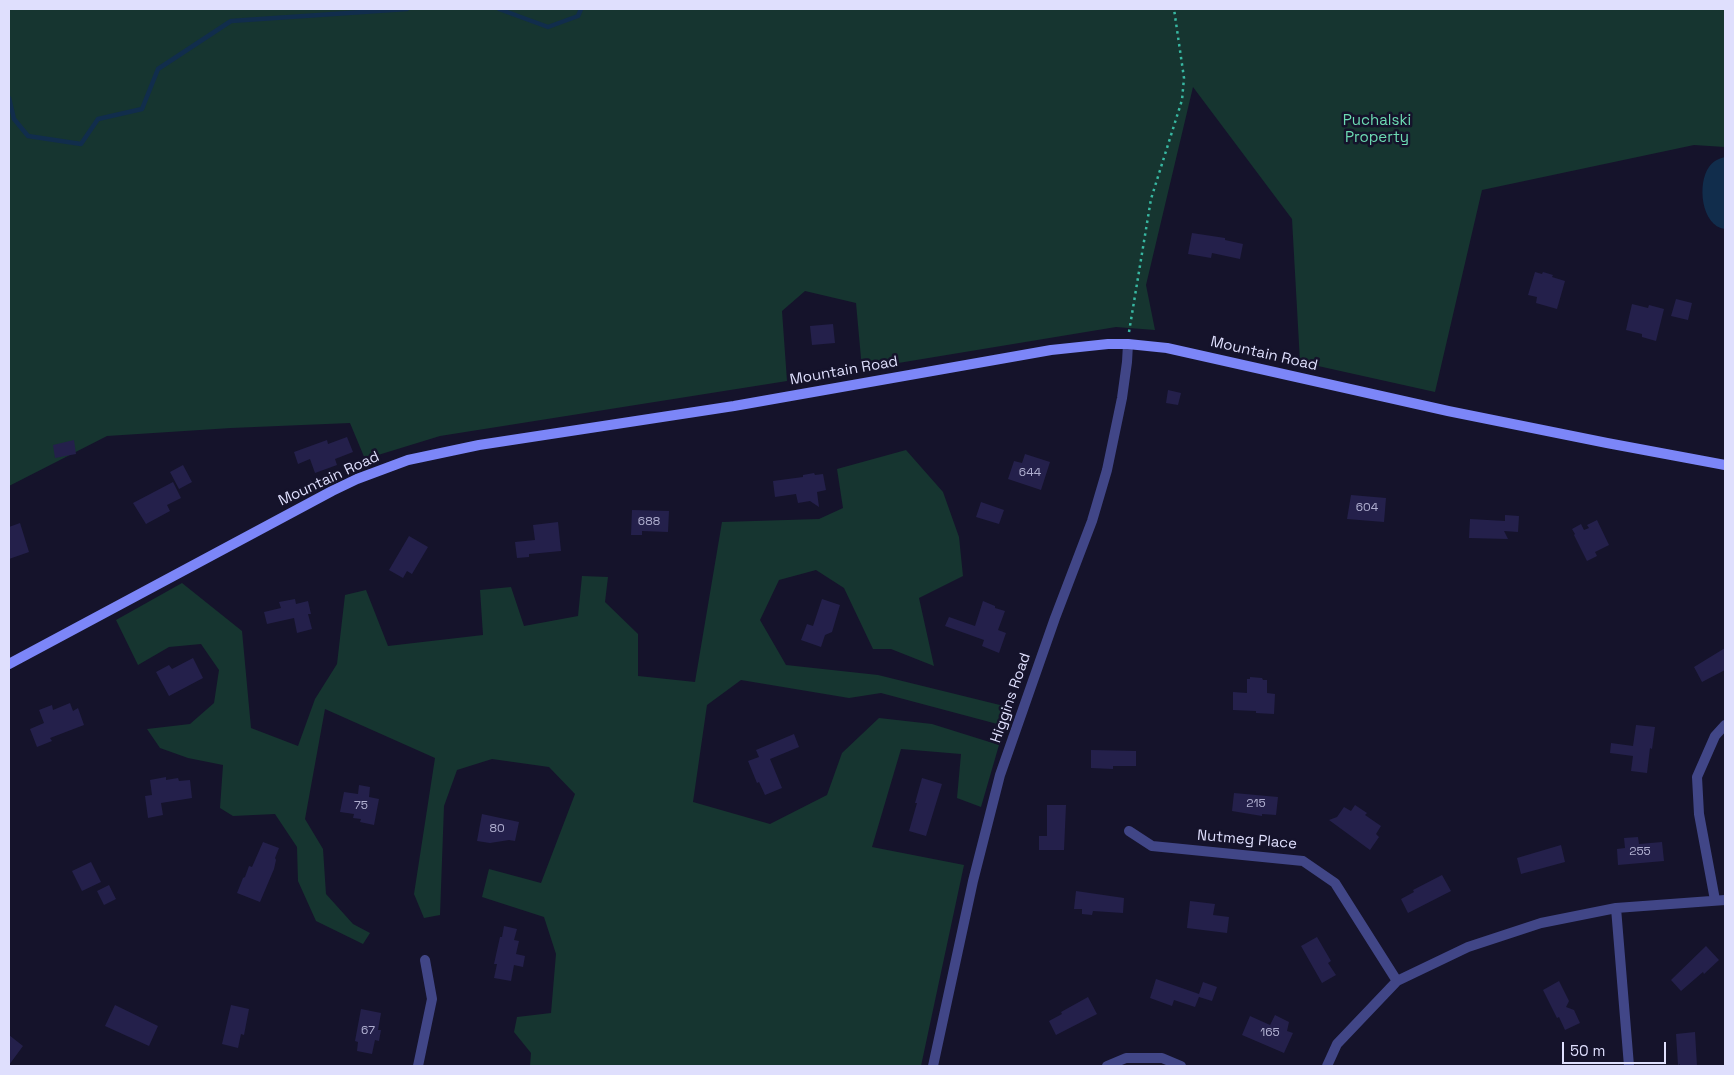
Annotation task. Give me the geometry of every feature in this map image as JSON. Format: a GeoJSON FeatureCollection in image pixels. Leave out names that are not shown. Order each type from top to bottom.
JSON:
{"type":"FeatureCollection","features":[{"type":"Feature","properties":{"kind":"main road","name":"Mountain Road"},"geometry":{"type":"LineString","coordinates":[[9,664],[332,491],[356,479],[408,460],[430,454],[488,444],[734,406],[1089,345],[1128,344],[1193,353],[1448,411],[1725,464]]}},
{"type":"Feature","properties":{"kind":"street","name":"Higgins Road"},"geometry":{"type":"LineString","coordinates":[[933,1066],[973,881],[1000,775],[1055,618],[1092,521],[1107,470],[1122,398],[1128,344]]}},
{"type":"Feature","properties":{"kind":"street"},"geometry":{"type":"LineString","coordinates":[[1327,1066],[1337,1044],[1397,981],[1468,947],[1541,923],[1616,908],[1720,900],[1699,814],[1697,777],[1715,736],[1725,725]]}},
{"type":"Feature","properties":{"kind":"street","name":"Nutmeg Place"},"geometry":{"type":"LineString","coordinates":[[1129,831],[1152,846],[1303,860],[1335,883],[1397,981]]}},
{"type":"Feature","properties":{"kind":"street"},"geometry":{"type":"LineString","coordinates":[[1616,908],[1629,1066]]}},
{"type":"Feature","properties":{"kind":"street"},"geometry":{"type":"LineString","coordinates":[[418,1066],[432,999],[426,960]]}},
{"type":"Feature","properties":{"kind":"street"},"geometry":{"type":"LineString","coordinates":[[1107,1066],[1126,1058],[1162,1058],[1181,1066]]}},
{"type":"Feature","properties":{"kind":"path"},"geometry":{"type":"LineString","coordinates":[[1128,344],[1152,199],[1182,100],[1184,78],[1174,9]]}},
{"type":"Feature","properties":{"kind":"green space","name":"Puchalski Property"},"geometry":{"type":"Polygon","coordinates":[[[9,9],[1725,9],[1725,147],[1694,145],[1482,190],[1435,392],[1300,362],[1292,219],[1193,87],[1146,285],[1155,330],[1116,327],[862,369],[856,303],[805,291],[782,311],[787,381],[440,436],[365,459],[350,423],[107,436],[9,486],[9,9]]]}},
{"type":"Feature","properties":{"kind":"green space"},"geometry":{"type":"Polygon","coordinates":[[[906,450],[943,492],[959,537],[963,576],[919,598],[934,666],[891,649],[873,649],[844,588],[816,570],[779,580],[760,620],[786,665],[878,675],[1008,707],[1001,725],[881,693],[849,698],[741,680],[707,705],[693,802],[770,824],[827,795],[842,753],[879,718],[932,724],[999,745],[981,807],[957,798],[961,754],[901,749],[872,847],[964,865],[921,1066],[530,1066],[531,1053],[514,1032],[517,1017],[551,1013],[556,954],[544,917],[482,897],[489,869],[541,883],[575,794],[549,767],[492,759],[457,770],[444,806],[440,915],[424,918],[414,894],[435,758],[325,709],[305,819],[323,849],[326,894],[353,924],[370,933],[363,944],[316,921],[298,881],[297,847],[275,814],[233,816],[220,808],[223,765],[188,758],[160,748],[147,729],[190,724],[214,703],[219,670],[201,644],[169,647],[138,665],[116,620],[182,583],[242,631],[251,728],[298,746],[315,699],[337,664],[345,595],[366,590],[388,646],[483,635],[480,590],[511,587],[524,626],[578,616],[582,576],[608,577],[605,602],[638,634],[638,676],[695,682],[722,522],[819,519],[843,508],[837,469],[906,450]]]}},
{"type":"Feature","properties":{"kind":"water"},"geometry":{"type":"Polygon","coordinates":[[[1725,157],[1725,229],[1717,226],[1711,220],[1706,212],[1702,193],[1705,174],[1709,167],[1716,160],[1725,157]]]}},
{"type":"Feature","properties":{"kind":"building"},"geometry":{"type":"Polygon","coordinates":[[[1192,233],[1225,238],[1225,240],[1243,244],[1240,259],[1212,253],[1211,258],[1188,254],[1192,233]]]}},
{"type":"Feature","properties":{"kind":"building"},"geometry":{"type":"Polygon","coordinates":[[[1535,272],[1553,275],[1552,277],[1565,281],[1557,309],[1536,303],[1537,297],[1528,295],[1535,272]]]}},
{"type":"Feature","properties":{"kind":"building"},"geometry":{"type":"Polygon","coordinates":[[[1676,299],[1692,303],[1688,320],[1671,316],[1676,299]]]}},
{"type":"Feature","properties":{"kind":"building"},"geometry":{"type":"Polygon","coordinates":[[[1632,304],[1648,308],[1649,305],[1664,309],[1656,341],[1642,337],[1642,334],[1626,330],[1632,304]]]}},
{"type":"Feature","properties":{"kind":"building"},"geometry":{"type":"Polygon","coordinates":[[[833,324],[835,343],[812,345],[810,326],[833,324]]]}},
{"type":"Feature","properties":{"kind":"building"},"geometry":{"type":"Polygon","coordinates":[[[1168,390],[1181,393],[1178,405],[1166,403],[1168,390]]]}},
{"type":"Feature","properties":{"kind":"building"},"geometry":{"type":"Polygon","coordinates":[[[347,437],[353,452],[335,459],[337,465],[315,473],[310,459],[298,464],[294,452],[327,440],[328,444],[347,437]]]}},
{"type":"Feature","properties":{"kind":"building"},"geometry":{"type":"Polygon","coordinates":[[[74,440],[76,454],[55,458],[53,445],[74,440]]]}},
{"type":"Feature","properties":{"kind":"building"},"geometry":{"type":"Polygon","coordinates":[[[1025,454],[1050,462],[1041,490],[1008,479],[1014,461],[1022,463],[1025,454]]]}},
{"type":"Feature","properties":{"kind":"building"},"geometry":{"type":"Polygon","coordinates":[[[183,465],[192,482],[179,489],[170,472],[183,465]]]}},
{"type":"Feature","properties":{"kind":"building"},"geometry":{"type":"Polygon","coordinates":[[[814,473],[815,475],[823,474],[826,490],[817,492],[819,507],[810,501],[798,503],[796,494],[775,497],[773,481],[803,477],[803,475],[814,473]]]}},
{"type":"Feature","properties":{"kind":"building"},"geometry":{"type":"Polygon","coordinates":[[[173,482],[181,498],[167,505],[170,511],[146,524],[133,503],[173,482]]]}},
{"type":"Feature","properties":{"kind":"building"},"geometry":{"type":"Polygon","coordinates":[[[1351,495],[1386,498],[1384,522],[1347,519],[1351,495]]]}},
{"type":"Feature","properties":{"kind":"building"},"geometry":{"type":"Polygon","coordinates":[[[981,502],[1004,510],[999,524],[976,517],[981,502]]]}},
{"type":"Feature","properties":{"kind":"building"},"geometry":{"type":"Polygon","coordinates":[[[632,510],[669,511],[668,532],[642,531],[642,535],[631,535],[632,510]]]}},
{"type":"Feature","properties":{"kind":"building"},"geometry":{"type":"Polygon","coordinates":[[[1505,515],[1519,516],[1518,532],[1504,531],[1508,539],[1469,538],[1470,519],[1505,521],[1505,515]]]}},
{"type":"Feature","properties":{"kind":"building"},"geometry":{"type":"Polygon","coordinates":[[[1597,520],[1609,545],[1595,552],[1597,556],[1587,561],[1572,529],[1581,524],[1584,530],[1589,528],[1587,525],[1597,520]]]}},
{"type":"Feature","properties":{"kind":"building"},"geometry":{"type":"Polygon","coordinates":[[[558,522],[561,551],[529,554],[529,557],[517,558],[515,542],[535,540],[533,525],[558,522]]]}},
{"type":"Feature","properties":{"kind":"building"},"geometry":{"type":"Polygon","coordinates":[[[20,523],[29,552],[9,559],[9,527],[20,523]]]}},
{"type":"Feature","properties":{"kind":"building"},"geometry":{"type":"Polygon","coordinates":[[[409,536],[428,547],[412,574],[407,571],[403,578],[389,570],[409,536]]]}},
{"type":"Feature","properties":{"kind":"building"},"geometry":{"type":"Polygon","coordinates":[[[295,599],[296,604],[308,601],[311,614],[308,614],[312,629],[297,633],[294,618],[267,624],[264,612],[281,608],[279,602],[295,599]]]}},
{"type":"Feature","properties":{"kind":"building"},"geometry":{"type":"Polygon","coordinates":[[[822,599],[840,605],[832,632],[825,635],[821,647],[801,640],[807,624],[813,626],[822,599]]]}},
{"type":"Feature","properties":{"kind":"building"},"geometry":{"type":"Polygon","coordinates":[[[983,601],[1005,611],[998,630],[1006,633],[999,653],[982,646],[984,640],[945,626],[949,617],[975,626],[983,601]]]}},
{"type":"Feature","properties":{"kind":"building"},"geometry":{"type":"Polygon","coordinates":[[[1725,648],[1725,670],[1702,682],[1694,667],[1725,648]]]}},
{"type":"Feature","properties":{"kind":"building"},"geometry":{"type":"Polygon","coordinates":[[[193,658],[203,678],[169,696],[156,672],[169,665],[172,669],[193,658]]]}},
{"type":"Feature","properties":{"kind":"building"},"geometry":{"type":"Polygon","coordinates":[[[1250,677],[1267,680],[1267,693],[1275,694],[1274,714],[1233,710],[1233,692],[1247,693],[1247,679],[1250,679],[1250,677]]]}},
{"type":"Feature","properties":{"kind":"building"},"geometry":{"type":"Polygon","coordinates":[[[70,703],[73,711],[78,708],[84,725],[50,738],[52,741],[37,747],[30,729],[44,723],[39,710],[52,705],[53,710],[70,703]]]}},
{"type":"Feature","properties":{"kind":"building"},"geometry":{"type":"Polygon","coordinates":[[[1636,725],[1655,727],[1647,773],[1631,771],[1633,756],[1610,753],[1611,743],[1633,746],[1636,725]]]}},
{"type":"Feature","properties":{"kind":"building"},"geometry":{"type":"Polygon","coordinates":[[[794,734],[799,747],[770,759],[782,788],[765,795],[759,782],[757,783],[748,761],[759,757],[756,750],[794,734]]]}},
{"type":"Feature","properties":{"kind":"building"},"geometry":{"type":"Polygon","coordinates":[[[1091,750],[1136,751],[1136,766],[1113,766],[1113,769],[1091,768],[1091,750]]]}},
{"type":"Feature","properties":{"kind":"building"},"geometry":{"type":"Polygon","coordinates":[[[166,777],[166,780],[178,778],[179,781],[190,780],[192,798],[161,803],[163,815],[148,818],[145,796],[152,795],[150,780],[166,777]]]}},
{"type":"Feature","properties":{"kind":"building"},"geometry":{"type":"Polygon","coordinates":[[[922,778],[942,784],[926,836],[909,831],[922,778]]]}},
{"type":"Feature","properties":{"kind":"building"},"geometry":{"type":"Polygon","coordinates":[[[359,785],[370,787],[369,797],[379,799],[374,825],[360,822],[361,819],[353,818],[354,814],[340,812],[344,792],[358,794],[359,785]]]}},
{"type":"Feature","properties":{"kind":"building"},"geometry":{"type":"Polygon","coordinates":[[[1234,793],[1278,797],[1276,815],[1262,814],[1262,816],[1232,811],[1234,793]]]}},
{"type":"Feature","properties":{"kind":"building"},"geometry":{"type":"Polygon","coordinates":[[[1047,805],[1066,805],[1064,850],[1039,850],[1039,836],[1047,836],[1047,805]]]}},
{"type":"Feature","properties":{"kind":"building"},"geometry":{"type":"Polygon","coordinates":[[[1355,805],[1381,826],[1376,834],[1379,837],[1370,850],[1329,820],[1337,817],[1344,807],[1351,811],[1355,805]]]}},
{"type":"Feature","properties":{"kind":"building"},"geometry":{"type":"Polygon","coordinates":[[[482,814],[519,822],[515,841],[490,843],[477,841],[482,814]]]}},
{"type":"Feature","properties":{"kind":"building"},"geometry":{"type":"Polygon","coordinates":[[[1638,837],[1639,844],[1662,842],[1664,861],[1618,865],[1617,849],[1625,848],[1624,838],[1638,837]]]}},
{"type":"Feature","properties":{"kind":"building"},"geometry":{"type":"Polygon","coordinates":[[[263,842],[279,848],[275,858],[274,869],[260,902],[237,893],[249,866],[252,867],[263,842]]]}},
{"type":"Feature","properties":{"kind":"building"},"geometry":{"type":"Polygon","coordinates":[[[1561,845],[1565,862],[1521,874],[1517,858],[1561,845]]]}},
{"type":"Feature","properties":{"kind":"building"},"geometry":{"type":"Polygon","coordinates":[[[91,862],[101,882],[82,891],[72,871],[91,862]]]}},
{"type":"Feature","properties":{"kind":"building"},"geometry":{"type":"Polygon","coordinates":[[[1442,875],[1451,891],[1408,913],[1401,899],[1414,892],[1413,890],[1442,875]]]}},
{"type":"Feature","properties":{"kind":"building"},"geometry":{"type":"Polygon","coordinates":[[[109,885],[116,899],[104,905],[97,891],[109,885]]]}},
{"type":"Feature","properties":{"kind":"building"},"geometry":{"type":"Polygon","coordinates":[[[1076,891],[1124,898],[1123,913],[1093,911],[1092,915],[1082,914],[1082,909],[1074,909],[1076,891]]]}},
{"type":"Feature","properties":{"kind":"building"},"geometry":{"type":"Polygon","coordinates":[[[1190,901],[1215,904],[1213,915],[1229,917],[1227,933],[1187,928],[1190,901]]]}},
{"type":"Feature","properties":{"kind":"building"},"geometry":{"type":"Polygon","coordinates":[[[504,926],[517,929],[514,940],[519,941],[516,954],[525,956],[523,967],[514,965],[511,981],[494,978],[497,964],[494,964],[504,926]]]}},
{"type":"Feature","properties":{"kind":"building"},"geometry":{"type":"Polygon","coordinates":[[[1317,937],[1331,961],[1328,963],[1336,975],[1322,983],[1301,946],[1317,937]]]}},
{"type":"Feature","properties":{"kind":"building"},"geometry":{"type":"Polygon","coordinates":[[[1706,946],[1719,960],[1681,991],[1671,980],[1706,946]]]}},
{"type":"Feature","properties":{"kind":"building"},"geometry":{"type":"Polygon","coordinates":[[[1156,979],[1199,994],[1203,982],[1217,987],[1212,1001],[1199,997],[1195,1007],[1174,1000],[1172,1006],[1150,998],[1156,979]]]}},
{"type":"Feature","properties":{"kind":"building"},"geometry":{"type":"Polygon","coordinates":[[[1559,981],[1569,1001],[1566,1007],[1574,1010],[1580,1023],[1565,1030],[1543,990],[1559,981]]]}},
{"type":"Feature","properties":{"kind":"building"},"geometry":{"type":"Polygon","coordinates":[[[1088,997],[1097,1014],[1056,1035],[1049,1021],[1088,997]]]}},
{"type":"Feature","properties":{"kind":"building"},"geometry":{"type":"Polygon","coordinates":[[[115,1005],[158,1026],[149,1046],[105,1026],[115,1005]]]}},
{"type":"Feature","properties":{"kind":"building"},"geometry":{"type":"Polygon","coordinates":[[[231,1005],[249,1009],[244,1035],[241,1034],[238,1048],[222,1044],[231,1005]]]}},
{"type":"Feature","properties":{"kind":"building"},"geometry":{"type":"Polygon","coordinates":[[[361,1009],[381,1013],[378,1030],[381,1030],[379,1041],[375,1040],[372,1054],[357,1051],[358,1042],[355,1041],[361,1009]]]}},
{"type":"Feature","properties":{"kind":"building"},"geometry":{"type":"Polygon","coordinates":[[[1275,1015],[1289,1022],[1287,1031],[1293,1033],[1284,1053],[1242,1035],[1250,1016],[1270,1025],[1275,1015]]]}},
{"type":"Feature","properties":{"kind":"building"},"geometry":{"type":"Polygon","coordinates":[[[1695,1032],[1697,1066],[1680,1066],[1680,1064],[1678,1065],[1676,1034],[1695,1032]]]}},
{"type":"Feature","properties":{"kind":"building"},"geometry":{"type":"Polygon","coordinates":[[[9,1035],[23,1046],[9,1065],[9,1035]]]}},
{"type":"Feature","properties":{"kind":"waterway"},"geometry":{"type":"LineString","coordinates":[[9,98],[14,119],[28,136],[81,144],[98,119],[142,109],[158,69],[231,21],[407,9]]}},
{"type":"Feature","properties":{"kind":"waterway"},"geometry":{"type":"LineString","coordinates":[[499,9],[548,27],[578,16],[581,9]]}}]}
